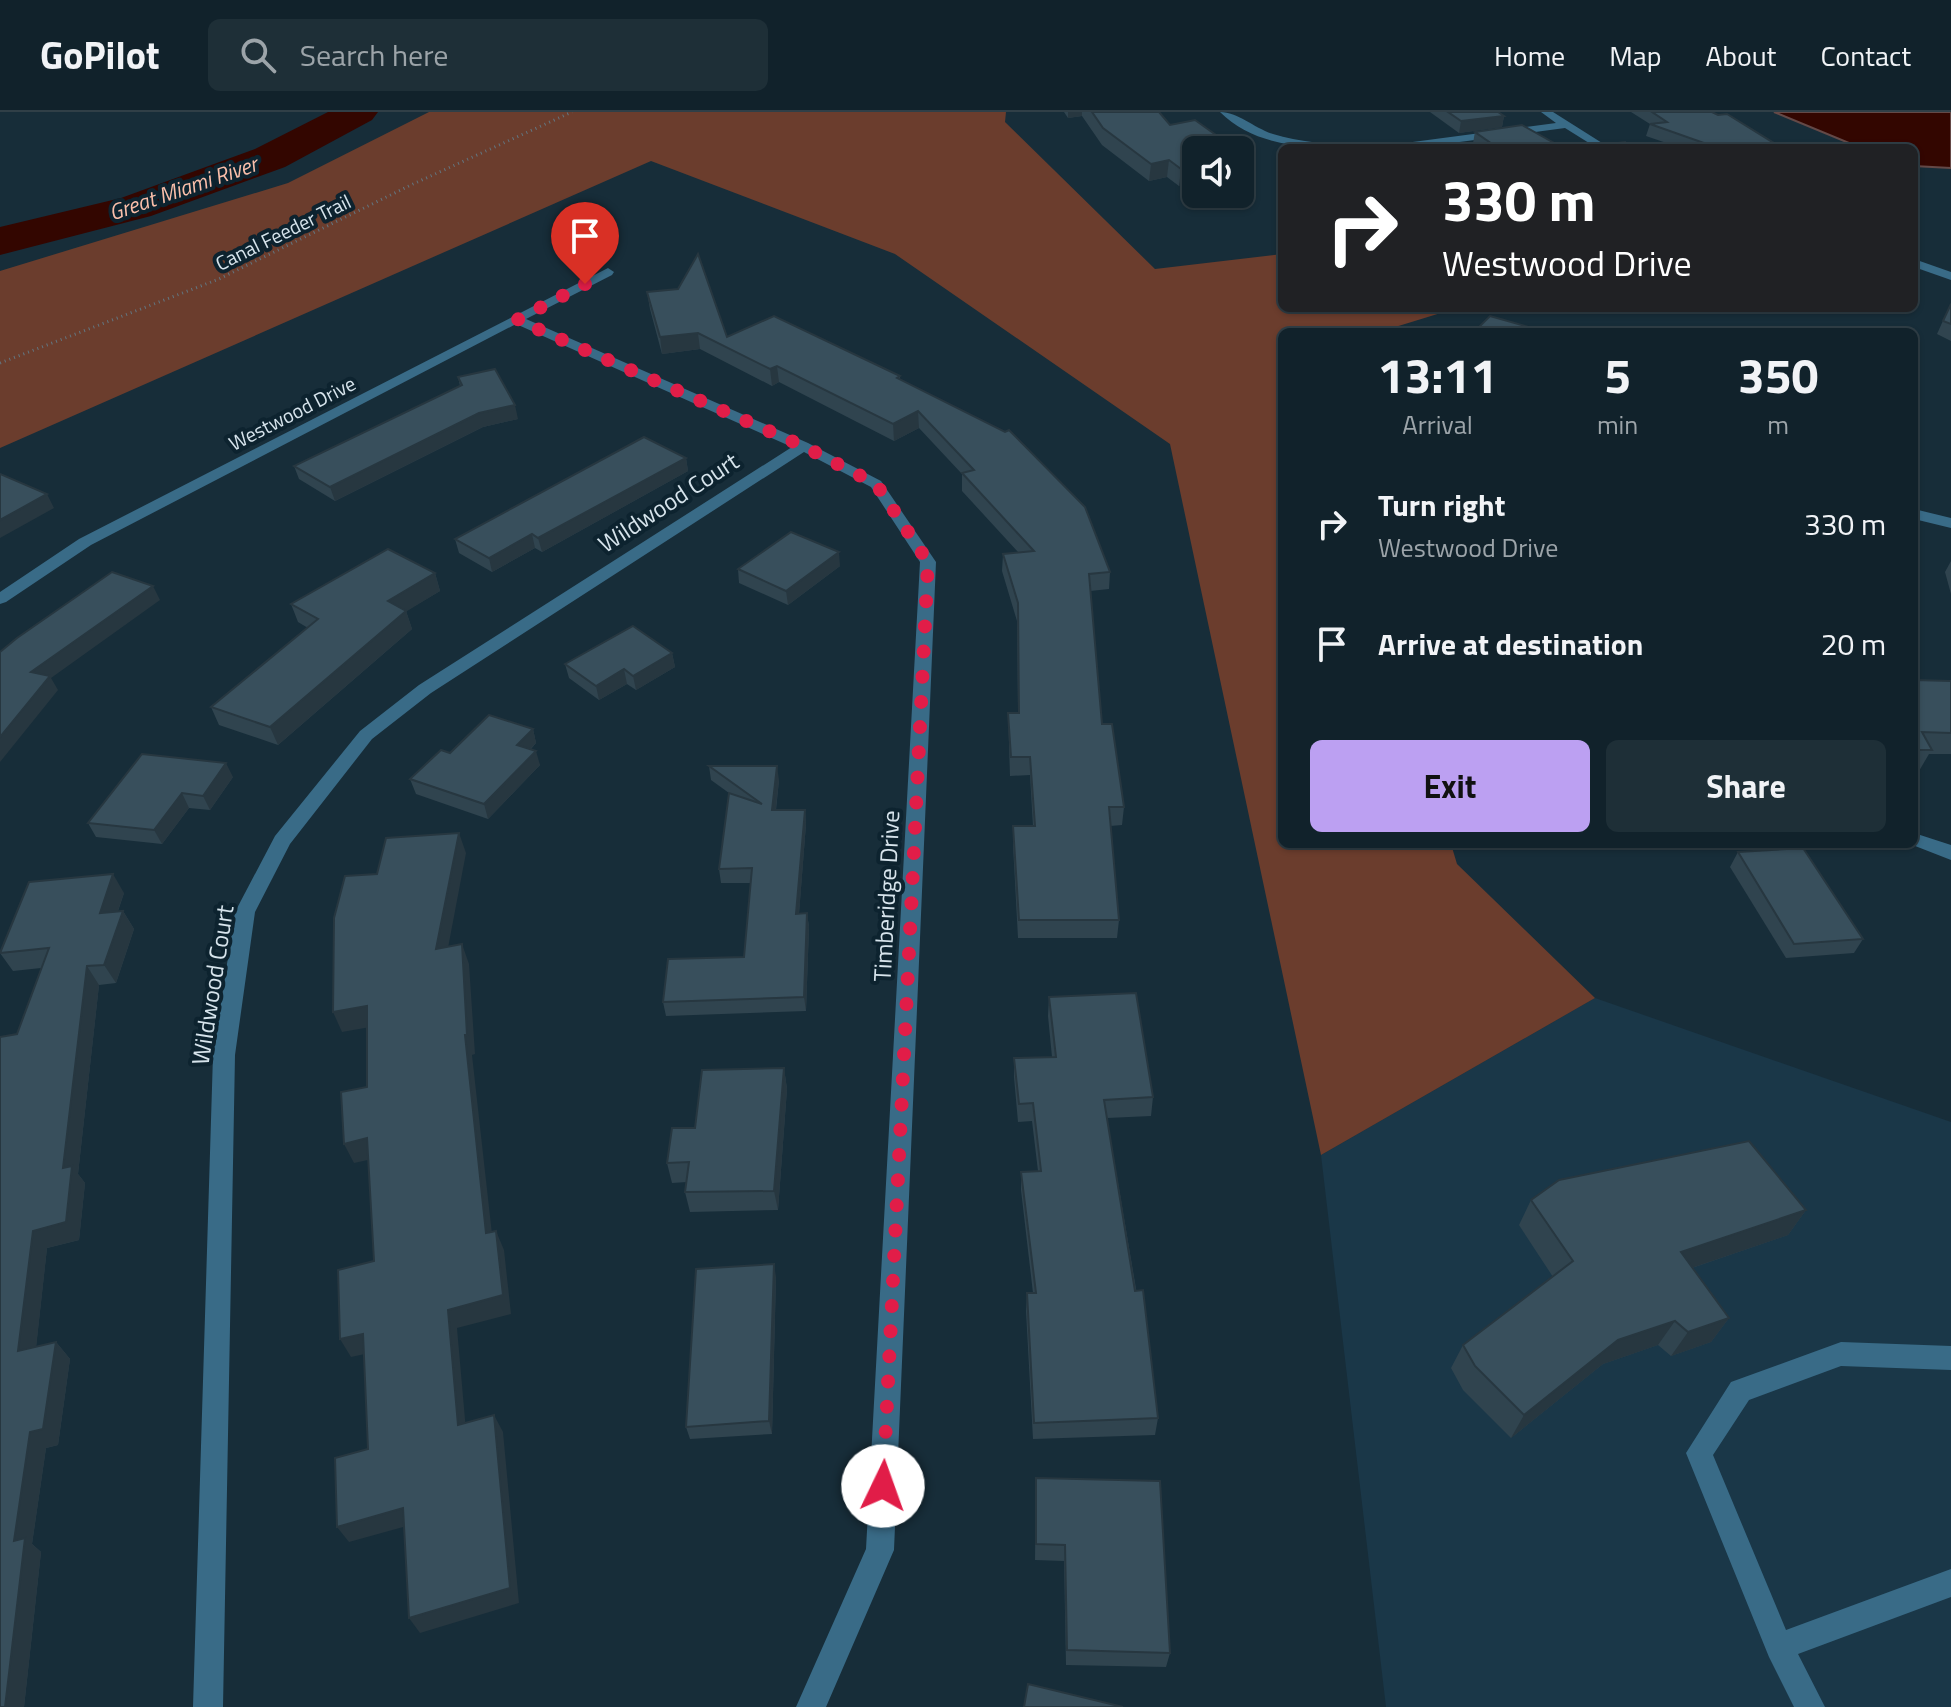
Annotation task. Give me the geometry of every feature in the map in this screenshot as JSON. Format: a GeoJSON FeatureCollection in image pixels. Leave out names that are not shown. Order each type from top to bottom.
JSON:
{"type":"FeatureCollection","features":[{"type":"Feature","properties":{"kind":"street"},"geometry":{"type":"LineString","coordinates":[[1225,112],[1234,120],[1263,133],[1309,144]]}},
{"type":"Feature","properties":{"kind":"street"},"geometry":{"type":"LineString","coordinates":[[1546,112],[1598,144]]}},
{"type":"Feature","properties":{"kind":"street"},"geometry":{"type":"LineString","coordinates":[[1420,144],[1564,125]]}},
{"type":"Feature","properties":{"kind":"street"},"geometry":{"type":"LineString","coordinates":[[1918,264],[1951,276]]}},
{"type":"Feature","properties":{"kind":"street","name":"Westwood Drive"},"geometry":{"type":"LineString","coordinates":[[0,599],[85,542],[608,272]]}},
{"type":"Feature","properties":{"kind":"street","name":"Timberidge Drive"},"geometry":{"type":"LineString","coordinates":[[517,320],[803,446],[876,484],[928,562],[880,1550],[811,1707]]}},
{"type":"Feature","properties":{"kind":"street","name":"Wildwood Court"},"geometry":{"type":"LineString","coordinates":[[208,1707],[224,1055],[245,912],[282,841],[366,735],[425,689],[803,446]]}},
{"type":"Feature","properties":{"kind":"street"},"geometry":{"type":"LineString","coordinates":[[1918,515],[1951,523]]}},
{"type":"Feature","properties":{"kind":"street"},"geometry":{"type":"LineString","coordinates":[[1918,840],[1951,853]]}},
{"type":"Feature","properties":{"kind":"street"},"geometry":{"type":"LineString","coordinates":[[1810,1707],[1779,1647],[1699,1453],[1740,1391],[1841,1354],[1951,1358]]}},
{"type":"Feature","properties":{"kind":"street"},"geometry":{"type":"LineString","coordinates":[[1779,1647],[1951,1583]]}},
{"type":"Feature","properties":{"kind":"path","name":"Canal Feeder Trail"},"geometry":{"type":"LineString","coordinates":[[0,363],[219,279],[413,184],[572,112]]}},
{"type":"Feature","properties":{"kind":"shaded area"},"geometry":{"type":"Polygon","coordinates":[[[429,112],[1006,112],[1005,122],[1155,269],[1278,254],[1278,312],[1444,312],[1392,328],[1278,328],[1278,848],[1452,848],[1457,864],[1595,998],[1321,1155],[1170,444],[895,254],[651,161],[0,448],[0,271],[288,183],[429,112]]]}},
{"type":"Feature","properties":{"kind":"shaded area"},"geometry":{"type":"Polygon","coordinates":[[[1774,112],[1951,112],[1951,168],[1918,166],[1918,144],[1851,144],[1774,112]]]}},
{"type":"Feature","properties":{"kind":"shaded area"},"geometry":{"type":"Polygon","coordinates":[[[1595,998],[1951,1122],[1951,1707],[1386,1707],[1321,1155],[1595,998]]]}},
{"type":"Feature","properties":{"kind":"building"},"geometry":{"type":"Polygon","coordinates":[[[1092,112],[1159,112],[1170,125],[1195,120],[1217,136],[1182,136],[1181,169],[1169,160],[1151,164],[1103,128],[1092,112]]]}},
{"type":"Feature","properties":{"kind":"building"},"geometry":{"type":"Polygon","coordinates":[[[1448,112],[1498,112],[1504,116],[1461,121],[1448,112]]]}},
{"type":"Feature","properties":{"kind":"building"},"geometry":{"type":"Polygon","coordinates":[[[1652,112],[1727,114],[1776,144],[1707,144],[1650,124],[1667,122],[1652,112]]]}},
{"type":"Feature","properties":{"kind":"building"},"geometry":{"type":"Polygon","coordinates":[[[1522,125],[1556,144],[1492,144],[1475,132],[1522,125]]]}},
{"type":"Feature","properties":{"kind":"building"},"geometry":{"type":"Polygon","coordinates":[[[698,254],[727,337],[774,316],[900,376],[897,378],[1005,432],[1009,430],[1085,507],[1110,572],[1089,574],[1102,724],[1112,724],[1124,807],[1109,807],[1119,920],[1019,920],[1013,826],[1035,826],[1030,757],[1011,757],[1008,713],[1019,713],[1018,603],[1003,554],[1034,551],[962,473],[974,470],[918,411],[893,424],[777,366],[770,369],[698,333],[660,337],[647,292],[678,289],[698,254]]]}},
{"type":"Feature","properties":{"kind":"building"},"geometry":{"type":"Polygon","coordinates":[[[1951,304],[1951,324],[1943,321],[1951,304]]]}},
{"type":"Feature","properties":{"kind":"building"},"geometry":{"type":"Polygon","coordinates":[[[1490,316],[1532,328],[1478,328],[1490,316]]]}},
{"type":"Feature","properties":{"kind":"building"},"geometry":{"type":"Polygon","coordinates":[[[495,369],[515,405],[479,413],[330,487],[294,466],[462,385],[458,377],[495,369]]]}},
{"type":"Feature","properties":{"kind":"building"},"geometry":{"type":"Polygon","coordinates":[[[644,437],[686,458],[538,538],[532,534],[489,558],[455,539],[644,437]]]}},
{"type":"Feature","properties":{"kind":"building"},"geometry":{"type":"Polygon","coordinates":[[[0,474],[47,494],[0,520],[0,474]]]}},
{"type":"Feature","properties":{"kind":"building"},"geometry":{"type":"Polygon","coordinates":[[[791,532],[839,552],[786,591],[738,569],[791,532]]]}},
{"type":"Feature","properties":{"kind":"building"},"geometry":{"type":"Polygon","coordinates":[[[388,549],[435,573],[388,601],[406,611],[270,727],[211,707],[318,619],[291,604],[388,549]]]}},
{"type":"Feature","properties":{"kind":"building"},"geometry":{"type":"Polygon","coordinates":[[[112,572],[153,586],[31,672],[50,676],[0,737],[0,652],[112,572]]]}},
{"type":"Feature","properties":{"kind":"building"},"geometry":{"type":"Polygon","coordinates":[[[633,626],[672,653],[633,676],[624,669],[596,686],[565,664],[633,626]]]}},
{"type":"Feature","properties":{"kind":"building"},"geometry":{"type":"Polygon","coordinates":[[[1918,680],[1951,681],[1951,733],[1922,732],[1932,750],[1918,750],[1918,680]]]}},
{"type":"Feature","properties":{"kind":"building"},"geometry":{"type":"Polygon","coordinates":[[[489,715],[533,729],[517,745],[536,751],[484,804],[410,779],[441,750],[450,753],[489,715]]]}},
{"type":"Feature","properties":{"kind":"building"},"geometry":{"type":"Polygon","coordinates":[[[142,754],[226,763],[203,796],[182,793],[154,830],[88,823],[142,754]]]}},
{"type":"Feature","properties":{"kind":"building"},"geometry":{"type":"Polygon","coordinates":[[[709,766],[777,766],[772,810],[805,810],[796,914],[807,913],[804,997],[663,1002],[668,959],[744,957],[752,868],[719,869],[729,793],[762,804],[709,766]]]}},
{"type":"Feature","properties":{"kind":"building"},"geometry":{"type":"Polygon","coordinates":[[[459,833],[436,949],[462,944],[465,1035],[486,1233],[496,1231],[503,1295],[448,1310],[458,1425],[494,1415],[510,1588],[409,1618],[403,1508],[337,1527],[335,1458],[368,1449],[363,1334],[340,1339],[338,1270],[374,1261],[367,1138],[344,1144],[341,1092],[367,1087],[367,1006],[333,1012],[334,918],[345,876],[377,874],[386,838],[459,833]]]}},
{"type":"Feature","properties":{"kind":"building"},"geometry":{"type":"Polygon","coordinates":[[[1803,848],[1863,939],[1794,944],[1738,852],[1803,848]]]}},
{"type":"Feature","properties":{"kind":"building"},"geometry":{"type":"Polygon","coordinates":[[[113,874],[100,913],[123,911],[104,965],[87,966],[63,1168],[72,1166],[66,1222],[33,1231],[18,1351],[56,1342],[43,1429],[30,1432],[14,1541],[25,1538],[5,1707],[0,1707],[0,1037],[17,1034],[49,948],[0,953],[29,882],[113,874]]]}},
{"type":"Feature","properties":{"kind":"building"},"geometry":{"type":"Polygon","coordinates":[[[1136,993],[1153,1097],[1104,1100],[1135,1291],[1143,1290],[1158,1418],[1034,1423],[1027,1293],[1036,1293],[1021,1172],[1041,1171],[1033,1103],[1019,1104],[1014,1058],[1056,1057],[1049,997],[1136,993]]]}},
{"type":"Feature","properties":{"kind":"building"},"geometry":{"type":"Polygon","coordinates":[[[784,1068],[774,1191],[685,1192],[689,1162],[667,1163],[672,1128],[695,1128],[702,1070],[784,1068]]]}},
{"type":"Feature","properties":{"kind":"building"},"geometry":{"type":"Polygon","coordinates":[[[1749,1141],[1806,1210],[1681,1252],[1729,1318],[1688,1332],[1675,1321],[1618,1340],[1524,1415],[1475,1366],[1463,1345],[1573,1261],[1531,1200],[1559,1180],[1749,1141]]]}},
{"type":"Feature","properties":{"kind":"building"},"geometry":{"type":"Polygon","coordinates":[[[774,1264],[769,1421],[686,1427],[696,1269],[774,1264]]]}},
{"type":"Feature","properties":{"kind":"building"},"geometry":{"type":"Polygon","coordinates":[[[1036,1478],[1160,1481],[1170,1653],[1067,1650],[1065,1545],[1036,1544],[1036,1478]]]}},
{"type":"Feature","properties":{"kind":"building"},"geometry":{"type":"Polygon","coordinates":[[[1028,1684],[1123,1707],[1024,1707],[1028,1684]]]}},
{"type":"Feature","properties":{"kind":"waterway","name":"Great Miami River"},"geometry":{"type":"LineString","coordinates":[[0,241],[136,207],[270,158],[358,112]]}},
{"type":"Feature","properties":{"kind":"route"},"geometry":{"type":"LineString","coordinates":[[585,284],[517,320],[803,446],[876,484],[928,562],[883,1486]]}}]}
